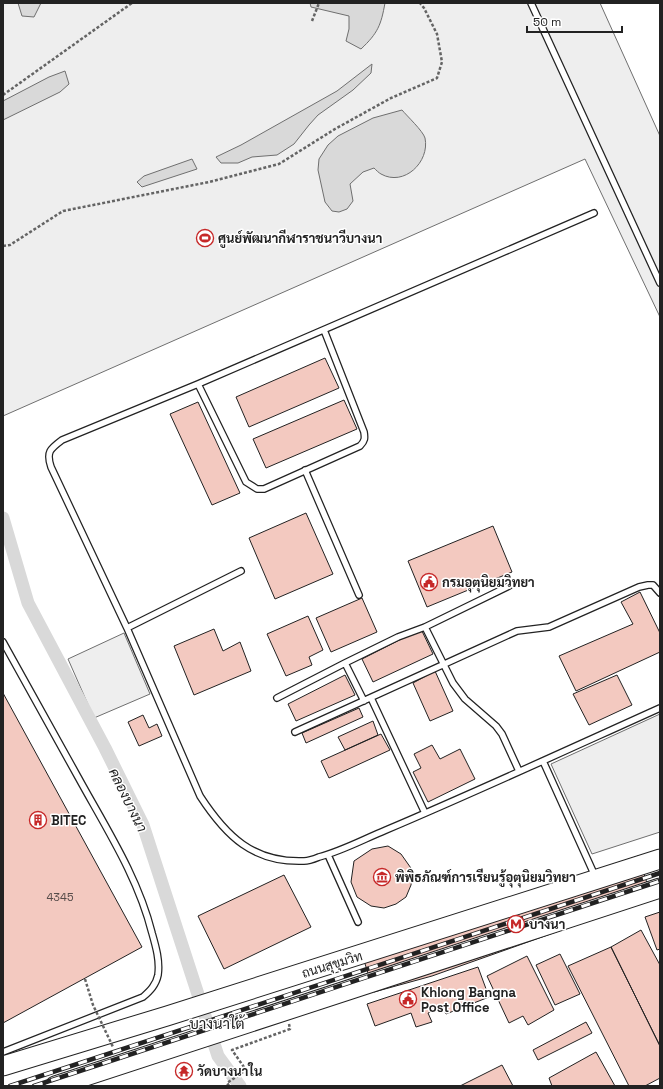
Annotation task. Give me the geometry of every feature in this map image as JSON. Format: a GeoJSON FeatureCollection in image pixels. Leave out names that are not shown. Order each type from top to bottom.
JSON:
{"type":"FeatureCollection","features":[{"type":"Feature","properties":{"kind":"highway","name":"ถนนสุขุมวิท"},"geometry":{"type":"LineString","coordinates":[[3,1066],[159,1019],[660,859]]}},
{"type":"Feature","properties":{"kind":"highway"},"geometry":{"type":"LineString","coordinates":[[55,1086],[660,888]]}},
{"type":"Feature","properties":{"kind":"lane"},"geometry":{"type":"LineString","coordinates":[[531,3],[660,283]]}},
{"type":"Feature","properties":{"kind":"lane"},"geometry":{"type":"LineString","coordinates":[[594,214],[198,384],[62,440],[50,451],[48,458],[50,467],[126,628],[200,796],[213,816],[225,830],[241,844],[256,852],[278,859],[305,861],[328,855],[660,708]]}},
{"type":"Feature","properties":{"kind":"lane"},"geometry":{"type":"LineString","coordinates":[[198,384],[246,482],[257,489],[264,489],[360,446],[364,442],[364,432],[324,330]]}},
{"type":"Feature","properties":{"kind":"lane"},"geometry":{"type":"LineString","coordinates":[[305,470],[358,595]]}},
{"type":"Feature","properties":{"kind":"lane"},"geometry":{"type":"LineString","coordinates":[[126,628],[240,571]]}},
{"type":"Feature","properties":{"kind":"lane"},"geometry":{"type":"LineString","coordinates":[[295,732],[517,631],[549,627],[639,587],[653,585],[660,593]]}},
{"type":"Feature","properties":{"kind":"lane"},"geometry":{"type":"LineString","coordinates":[[277,698],[398,637],[425,627],[509,586]]}},
{"type":"Feature","properties":{"kind":"lane"},"geometry":{"type":"LineString","coordinates":[[425,627],[453,683],[465,699],[496,726],[502,734],[519,771]]}},
{"type":"Feature","properties":{"kind":"lane"},"geometry":{"type":"LineString","coordinates":[[3,642],[131,873],[148,916],[157,951],[158,976],[155,985],[143,997],[3,1052]]}},
{"type":"Feature","properties":{"kind":"lane"},"geometry":{"type":"LineString","coordinates":[[345,663],[364,701]]}},
{"type":"Feature","properties":{"kind":"lane"},"geometry":{"type":"LineString","coordinates":[[371,698],[425,813]]}},
{"type":"Feature","properties":{"kind":"lane"},"geometry":{"type":"LineString","coordinates":[[543,761],[597,880]]}},
{"type":"Feature","properties":{"kind":"lane"},"geometry":{"type":"LineString","coordinates":[[328,855],[358,922]]}},
{"type":"Feature","properties":{"kind":"path"},"geometry":{"type":"LineString","coordinates":[[3,95],[132,3]]}},
{"type":"Feature","properties":{"kind":"path"},"geometry":{"type":"LineString","coordinates":[[312,21],[319,3]]}},
{"type":"Feature","properties":{"kind":"path"},"geometry":{"type":"LineString","coordinates":[[3,246],[10,245],[63,211],[209,182],[279,164],[335,129],[391,98],[437,78],[442,62],[437,34],[420,3]]}},
{"type":"Feature","properties":{"kind":"path"},"geometry":{"type":"LineString","coordinates":[[85,979],[93,1005],[113,1047]]}},
{"type":"Feature","properties":{"kind":"path"},"geometry":{"type":"LineString","coordinates":[[229,1086],[227,1083],[246,1070],[232,1050],[290,1029]]}},
{"type":"Feature","properties":{"kind":"shaded area","name":"ศูนย์พัฒนากีฬาราชนาวีบางนา"},"geometry":{"type":"Polygon","coordinates":[[[3,3],[600,3],[660,136],[660,317],[585,159],[3,416],[3,3]]]}},
{"type":"Feature","properties":{"kind":"shaded area"},"geometry":{"type":"Polygon","coordinates":[[[18,3],[41,3],[34,17],[22,16],[18,3]]]}},
{"type":"Feature","properties":{"kind":"shaded area"},"geometry":{"type":"Polygon","coordinates":[[[310,3],[385,3],[378,28],[361,49],[346,41],[349,29],[349,16],[311,7],[310,3]]]}},
{"type":"Feature","properties":{"kind":"shaded area"},"geometry":{"type":"Polygon","coordinates":[[[372,64],[371,73],[353,90],[318,115],[294,144],[277,155],[252,157],[238,163],[221,163],[216,157],[241,145],[337,91],[372,64]]]}},
{"type":"Feature","properties":{"kind":"shaded area"},"geometry":{"type":"Polygon","coordinates":[[[65,71],[69,84],[60,92],[3,120],[3,101],[49,77],[65,71]]]}},
{"type":"Feature","properties":{"kind":"shaded area"},"geometry":{"type":"Polygon","coordinates":[[[402,110],[425,138],[423,156],[419,163],[414,170],[406,175],[398,177],[390,177],[381,174],[374,168],[363,172],[350,184],[353,201],[347,209],[339,212],[332,211],[325,202],[318,170],[319,159],[328,145],[338,136],[373,118],[402,110]]]}},
{"type":"Feature","properties":{"kind":"shaded area"},"geometry":{"type":"Polygon","coordinates":[[[192,159],[197,169],[142,187],[137,182],[144,176],[192,159]]]}},
{"type":"Feature","properties":{"kind":"shaded area"},"geometry":{"type":"Polygon","coordinates":[[[124,633],[150,694],[94,718],[68,659],[124,633]]]}},
{"type":"Feature","properties":{"kind":"shaded area"},"geometry":{"type":"Polygon","coordinates":[[[660,714],[660,832],[592,854],[551,764],[660,714]]]}},
{"type":"Feature","properties":{"kind":"building"},"geometry":{"type":"Polygon","coordinates":[[[325,358],[339,388],[249,427],[236,397],[325,358]]]}},
{"type":"Feature","properties":{"kind":"building"},"geometry":{"type":"Polygon","coordinates":[[[344,400],[357,429],[266,468],[253,439],[344,400]]]}},
{"type":"Feature","properties":{"kind":"building"},"geometry":{"type":"Polygon","coordinates":[[[198,402],[240,493],[212,505],[170,414],[198,402]]]}},
{"type":"Feature","properties":{"kind":"building"},"geometry":{"type":"Polygon","coordinates":[[[306,513],[333,574],[275,599],[249,538],[306,513]]]}},
{"type":"Feature","properties":{"kind":"building"},"geometry":{"type":"Polygon","coordinates":[[[493,526],[512,572],[427,607],[408,561],[493,526]]]}},
{"type":"Feature","properties":{"kind":"building"},"geometry":{"type":"Polygon","coordinates":[[[640,592],[660,633],[660,652],[576,691],[559,656],[633,624],[621,602],[640,592]]]}},
{"type":"Feature","properties":{"kind":"building"},"geometry":{"type":"Polygon","coordinates":[[[362,598],[377,632],[331,652],[316,618],[362,598]]]}},
{"type":"Feature","properties":{"kind":"building"},"geometry":{"type":"Polygon","coordinates":[[[308,616],[323,650],[309,657],[312,665],[286,676],[267,634],[308,616]]]}},
{"type":"Feature","properties":{"kind":"building"},"geometry":{"type":"Polygon","coordinates":[[[214,629],[223,651],[240,642],[251,671],[194,695],[174,646],[214,629]]]}},
{"type":"Feature","properties":{"kind":"building"},"geometry":{"type":"Polygon","coordinates":[[[421,629],[433,654],[373,682],[362,659],[421,629]]]}},
{"type":"Feature","properties":{"kind":"building"},"geometry":{"type":"Polygon","coordinates":[[[435,671],[453,711],[430,721],[413,683],[435,671]]]}},
{"type":"Feature","properties":{"kind":"building"},"geometry":{"type":"Polygon","coordinates":[[[345,675],[355,695],[296,721],[288,704],[345,675]]]}},
{"type":"Feature","properties":{"kind":"building"},"geometry":{"type":"Polygon","coordinates":[[[617,675],[632,705],[589,725],[573,694],[617,675]]]}},
{"type":"Feature","properties":{"kind":"building","name":"BITEC"},"geometry":{"type":"Polygon","coordinates":[[[3,693],[142,947],[3,1023],[3,693]]]}},
{"type":"Feature","properties":{"kind":"building"},"geometry":{"type":"Polygon","coordinates":[[[359,708],[363,717],[306,743],[302,733],[359,708]]]}},
{"type":"Feature","properties":{"kind":"building"},"geometry":{"type":"Polygon","coordinates":[[[143,715],[149,728],[157,724],[162,736],[139,746],[128,722],[143,715]]]}},
{"type":"Feature","properties":{"kind":"building"},"geometry":{"type":"Polygon","coordinates":[[[373,721],[378,735],[345,750],[338,737],[373,721]]]}},
{"type":"Feature","properties":{"kind":"building"},"geometry":{"type":"Polygon","coordinates":[[[381,734],[390,750],[329,778],[321,761],[381,734]]]}},
{"type":"Feature","properties":{"kind":"building"},"geometry":{"type":"Polygon","coordinates":[[[432,745],[440,759],[460,749],[475,779],[428,802],[413,772],[421,768],[414,754],[432,745]]]}},
{"type":"Feature","properties":{"kind":"building","name":"พิพิธภัณฑ์การเรียนรู้อุตุนิยมวิทยา"},"geometry":{"type":"Polygon","coordinates":[[[388,846],[401,854],[413,871],[411,885],[406,897],[396,904],[384,908],[371,906],[357,897],[351,882],[354,861],[372,849],[388,846]]]}},
{"type":"Feature","properties":{"kind":"building"},"geometry":{"type":"Polygon","coordinates":[[[638,856],[652,898],[432,976],[374,992],[360,948],[638,856]]]}},
{"type":"Feature","properties":{"kind":"building"},"geometry":{"type":"Polygon","coordinates":[[[284,875],[311,927],[224,969],[198,916],[284,875]]]}},
{"type":"Feature","properties":{"kind":"building"},"geometry":{"type":"Polygon","coordinates":[[[660,912],[660,949],[657,950],[645,917],[660,912]]]}},
{"type":"Feature","properties":{"kind":"building"},"geometry":{"type":"Polygon","coordinates":[[[641,930],[660,965],[660,1046],[611,947],[641,930]]]}},
{"type":"Feature","properties":{"kind":"building"},"geometry":{"type":"Polygon","coordinates":[[[611,947],[660,1046],[660,1078],[645,1086],[629,1086],[568,966],[611,947]]]}},
{"type":"Feature","properties":{"kind":"building"},"geometry":{"type":"Polygon","coordinates":[[[560,954],[580,994],[555,1005],[536,965],[560,954]]]}},
{"type":"Feature","properties":{"kind":"building"},"geometry":{"type":"Polygon","coordinates":[[[527,956],[554,1010],[528,1025],[523,1016],[509,1023],[487,976],[527,956]]]}},
{"type":"Feature","properties":{"kind":"building"},"geometry":{"type":"Polygon","coordinates":[[[478,967],[489,997],[446,1014],[443,1008],[428,1013],[432,1022],[416,1027],[411,1013],[375,1026],[367,1004],[478,967]]]}},
{"type":"Feature","properties":{"kind":"building"},"geometry":{"type":"Polygon","coordinates":[[[586,1022],[592,1033],[538,1060],[533,1050],[586,1022]]]}},
{"type":"Feature","properties":{"kind":"building"},"geometry":{"type":"Polygon","coordinates":[[[596,1052],[615,1086],[552,1086],[549,1078],[596,1052]]]}},
{"type":"Feature","properties":{"kind":"building"},"geometry":{"type":"Polygon","coordinates":[[[502,1065],[513,1086],[460,1086],[502,1065]]]}},
{"type":"Feature","properties":{"kind":"waterway","name":"คลองบางนา"},"geometry":{"type":"LineString","coordinates":[[3,518],[28,603],[105,748],[143,825],[218,1056],[240,1086]]}},
{"type":"Feature","properties":{"kind":"railway"},"geometry":{"type":"LineString","coordinates":[[10,1086],[660,873]]}},
{"type":"Feature","properties":{"kind":"railway"},"geometry":{"type":"LineString","coordinates":[[34,1086],[660,881]]}},
{"type":"Feature","properties":{"kind":"place","name":"ศูนย์พัฒนากีฬาราชนาวีบางนา"},"geometry":{"type":"Point","coordinates":[205,238]}},
{"type":"Feature","properties":{"kind":"place","name":"กรมอุตุนิยมวิทยา"},"geometry":{"type":"Point","coordinates":[429,582]}},
{"type":"Feature","properties":{"kind":"place","name":"BITEC"},"geometry":{"type":"Point","coordinates":[38,820]}},
{"type":"Feature","properties":{"kind":"place","name":"พิพิธภัณฑ์การเรียนรู้อุตุนิยมวิทยา"},"geometry":{"type":"Point","coordinates":[382,877]}},
{"type":"Feature","properties":{"kind":"place","name":"บางนา"},"geometry":{"type":"Point","coordinates":[516,924]}},
{"type":"Feature","properties":{"kind":"place","name":"Khlong Bangna Post Office"},"geometry":{"type":"Point","coordinates":[408,999]}},
{"type":"Feature","properties":{"kind":"place","name":"วัดบางนาใน"},"geometry":{"type":"Point","coordinates":[184,1071]}},
{"type":"Feature","properties":{"kind":"district","name":"บางนาใต้"},"geometry":{"type":"Point","coordinates":[217,1024]}}]}
